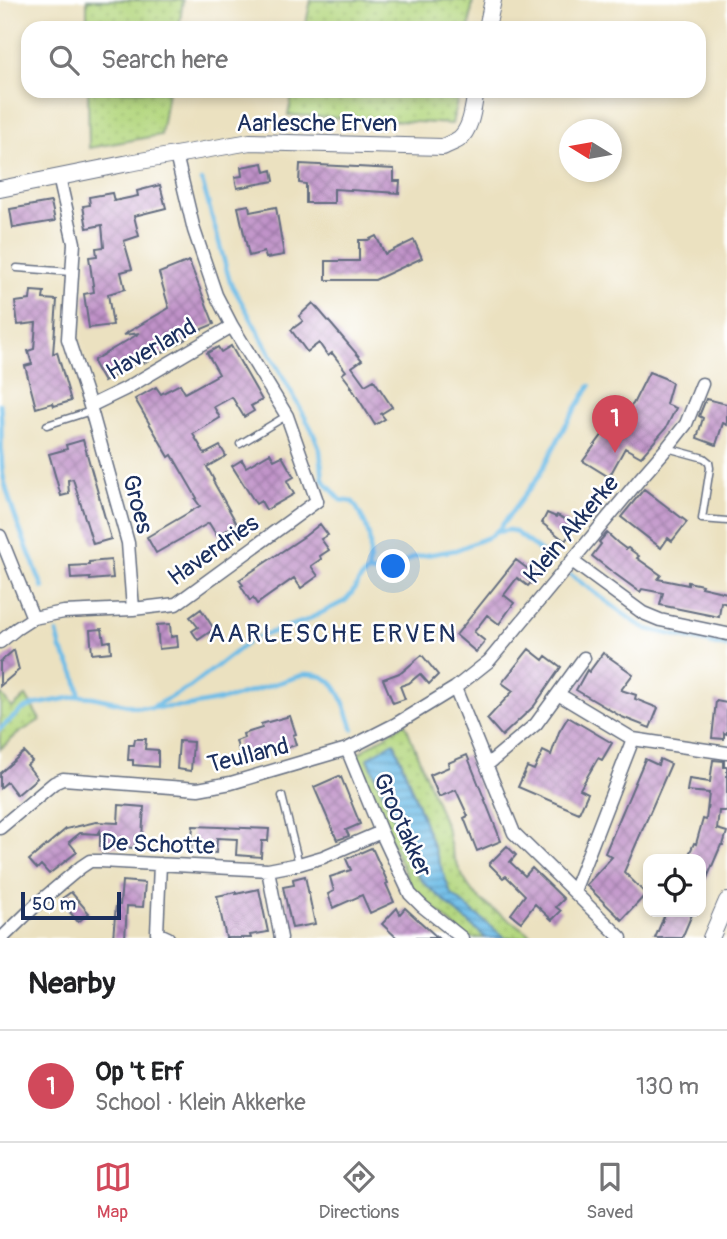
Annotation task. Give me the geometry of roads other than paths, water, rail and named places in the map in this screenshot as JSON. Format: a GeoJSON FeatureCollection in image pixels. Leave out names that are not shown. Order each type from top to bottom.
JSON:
{"type":"FeatureCollection","features":[{"type":"Feature","properties":{"kind":"street"},"geometry":{"type":"LineString","coordinates":[[488,21],[493,0]]}},
{"type":"Feature","properties":{"kind":"street","name":"Aarlesche Erven"},"geometry":{"type":"LineString","coordinates":[[0,189],[250,142],[443,147],[458,139],[466,130],[475,98]]}},
{"type":"Feature","properties":{"kind":"street","name":"Haverdries"},"geometry":{"type":"LineString","coordinates":[[33,618],[64,612],[176,604],[317,501],[287,416],[216,295],[194,230],[176,155]]}},
{"type":"Feature","properties":{"kind":"street","name":"Groes"},"geometry":{"type":"LineString","coordinates":[[59,177],[74,243],[68,339],[91,409],[128,542],[133,608]]}},
{"type":"Feature","properties":{"kind":"street","name":"Haverland"},"geometry":{"type":"LineString","coordinates":[[91,409],[232,326]]}},
{"type":"Feature","properties":{"kind":"street","name":"Klein Akkerke"},"geometry":{"type":"LineString","coordinates":[[347,749],[396,724],[456,688],[489,662],[667,449],[686,424],[702,384]]}},
{"type":"Feature","properties":{"kind":"street"},"geometry":{"type":"LineString","coordinates":[[0,536],[33,618],[0,642]]}},
{"type":"Feature","properties":{"kind":"street"},"geometry":{"type":"LineString","coordinates":[[572,561],[643,613],[660,620],[727,634]]}},
{"type":"Feature","properties":{"kind":"street"},"geometry":{"type":"LineString","coordinates":[[487,765],[536,724],[584,657]]}},
{"type":"Feature","properties":{"kind":"street"},"geometry":{"type":"LineString","coordinates":[[456,688],[514,833],[621,938]]}},
{"type":"Feature","properties":{"kind":"street"},"geometry":{"type":"LineString","coordinates":[[558,694],[633,740],[727,753]]}},
{"type":"Feature","properties":{"kind":"street"},"geometry":{"type":"LineString","coordinates":[[574,891],[633,740]]}},
{"type":"Feature","properties":{"kind":"street","name":"Teulland"},"geometry":{"type":"LineString","coordinates":[[0,828],[54,783],[63,779],[198,789],[231,783],[347,749]]}},
{"type":"Feature","properties":{"kind":"street","name":"Grootakker"},"geometry":{"type":"LineString","coordinates":[[347,749],[410,894],[462,938]]}},
{"type":"Feature","properties":{"kind":"street","name":"De Schotte"},"geometry":{"type":"LineString","coordinates":[[2,938],[38,903],[90,861],[268,870],[323,857],[381,832]]}},
{"type":"Feature","properties":{"kind":"street"},"geometry":{"type":"LineString","coordinates":[[160,864],[157,933],[168,938]]}},
{"type":"Feature","properties":{"kind":"street"},"geometry":{"type":"LineString","coordinates":[[268,870],[281,938]]}},
{"type":"Feature","properties":{"kind":"street"},"geometry":{"type":"LineString","coordinates":[[711,938],[727,901]]}},
{"type":"Feature","properties":{"kind":"lane"},"geometry":{"type":"LineString","coordinates":[[17,268],[72,272]]}},
{"type":"Feature","properties":{"kind":"lane"},"geometry":{"type":"LineString","coordinates":[[47,425],[91,409]]}},
{"type":"Feature","properties":{"kind":"lane"},"geometry":{"type":"LineString","coordinates":[[240,444],[287,416]]}},
{"type":"Feature","properties":{"kind":"lane"},"geometry":{"type":"LineString","coordinates":[[667,449],[704,458],[709,462],[702,519],[727,521]]}},
{"type":"Feature","properties":{"kind":"lane"},"geometry":{"type":"LineString","coordinates":[[282,796],[299,864]]}},
{"type":"Feature","properties":{"kind":"water"},"geometry":{"type":"Polygon","coordinates":[[[394,742],[451,894],[505,938],[486,938],[419,876],[368,758],[394,742]]]}},
{"type":"Feature","properties":{"kind":"waterway"},"geometry":{"type":"LineString","coordinates":[[202,181],[230,282],[312,430],[320,450],[323,480],[341,500],[353,502],[363,520],[370,543],[368,572]]}},
{"type":"Feature","properties":{"kind":"waterway"},"geometry":{"type":"LineString","coordinates":[[258,637],[305,621],[345,601],[368,572],[384,573],[414,557],[456,550],[491,536],[539,476],[590,386]]}},
{"type":"Feature","properties":{"kind":"waterway"},"geometry":{"type":"LineString","coordinates":[[0,404],[6,489],[43,588]]}},
{"type":"Feature","properties":{"kind":"waterway"},"geometry":{"type":"LineString","coordinates":[[497,532],[514,531],[552,560]]}},
{"type":"Feature","properties":{"kind":"waterway"},"geometry":{"type":"LineString","coordinates":[[571,575],[647,629],[727,647]]}},
{"type":"Feature","properties":{"kind":"waterway"},"geometry":{"type":"LineString","coordinates":[[57,633],[61,649],[75,674],[80,696]]}},
{"type":"Feature","properties":{"kind":"waterway"},"geometry":{"type":"LineString","coordinates":[[152,707],[190,687],[247,643]]}},
{"type":"Feature","properties":{"kind":"waterway"},"geometry":{"type":"LineString","coordinates":[[0,729],[22,710],[33,705],[80,696],[137,707],[190,706],[231,698],[306,674],[317,675],[333,684],[343,700],[353,729]]}},
{"type":"Feature","properties":{"kind":"place","name":"Op 't Erf"},"geometry":{"type":"Point","coordinates":[615,453]}},
{"type":"Feature","properties":{"kind":"district","name":"AARLESCHE ERVEN"},"geometry":{"type":"Point","coordinates":[333,633]}}]}
